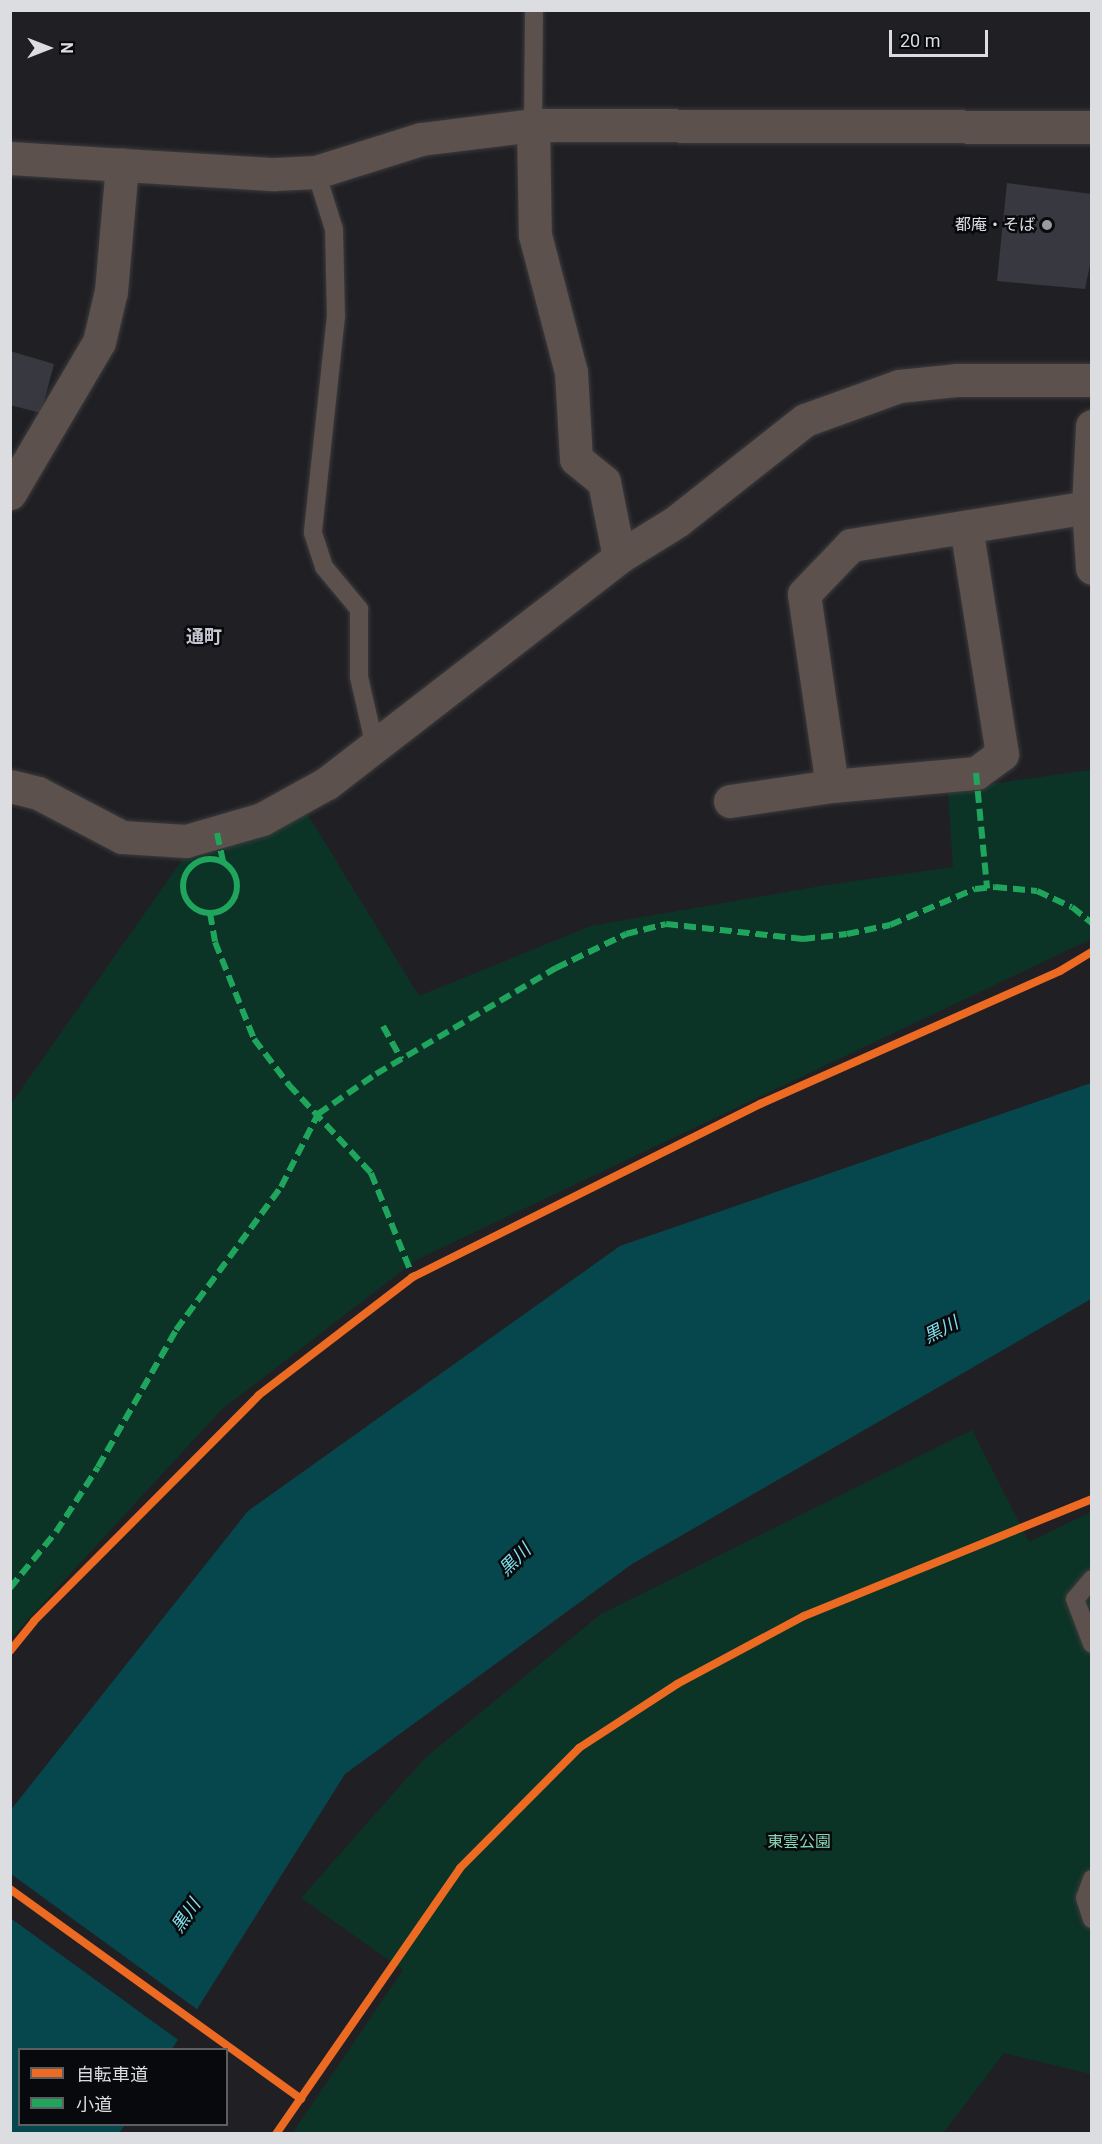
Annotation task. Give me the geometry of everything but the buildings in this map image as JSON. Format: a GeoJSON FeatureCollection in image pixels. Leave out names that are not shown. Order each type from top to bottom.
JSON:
{"type":"FeatureCollection","features":[{"type":"Feature","properties":{"kind":"street"},"geometry":{"type":"LineString","coordinates":[[533,125],[535,235],[571,372],[576,459],[604,482],[619,557]]}},
{"type":"Feature","properties":{"kind":"street"},"geometry":{"type":"LineString","coordinates":[[10,158],[275,174],[316,172],[421,139],[533,125],[1092,127]]}},
{"type":"Feature","properties":{"kind":"street"},"geometry":{"type":"LineString","coordinates":[[10,493],[99,342],[111,291],[123,164]]}},
{"type":"Feature","properties":{"kind":"street"},"geometry":{"type":"LineString","coordinates":[[10,786],[38,793],[123,837],[186,841],[262,819],[327,783],[619,557],[677,521],[806,420],[869,395],[899,386],[956,380],[1092,380]]}},
{"type":"Feature","properties":{"kind":"street"},"geometry":{"type":"LineString","coordinates":[[1092,426],[1088,507],[1092,568]]}},
{"type":"Feature","properties":{"kind":"street"},"geometry":{"type":"LineString","coordinates":[[832,786],[804,594],[851,545],[1088,507]]}},
{"type":"Feature","properties":{"kind":"street"},"geometry":{"type":"LineString","coordinates":[[730,801],[832,786],[976,773],[1002,754],[966,527]]}},
{"type":"Feature","properties":{"kind":"lane"},"geometry":{"type":"LineString","coordinates":[[533,125],[534,10]]}},
{"type":"Feature","properties":{"kind":"lane"},"geometry":{"type":"LineString","coordinates":[[316,172],[334,230],[336,316],[313,533],[324,567],[359,609],[359,677],[375,747]]}},
{"type":"Feature","properties":{"kind":"lane"},"geometry":{"type":"LineString","coordinates":[[1092,1579],[1075,1599],[1092,1644]]}},
{"type":"Feature","properties":{"kind":"lane"},"geometry":{"type":"LineString","coordinates":[[1092,1879],[1085,1898],[1092,1919]]}},
{"type":"Feature","properties":{"kind":"green space"},"geometry":{"type":"Polygon","coordinates":[[[1091,770],[1091,939],[416,1260],[222,1409],[11,1638],[11,1104],[185,856],[303,807],[419,996],[591,926],[827,885],[953,867],[948,790],[1091,770]]]}},
{"type":"Feature","properties":{"kind":"green space","name":"東雲公園"},"geometry":{"type":"Polygon","coordinates":[[[972,1430],[1029,1542],[1091,1512],[1091,2074],[1004,2053],[943,2133],[292,2134],[403,1970],[301,1898],[424,1759],[601,1614],[972,1430]]]}},
{"type":"Feature","properties":{"kind":"water","name":"黒川"},"geometry":{"type":"Polygon","coordinates":[[[1091,1083],[1091,1299],[632,1564],[345,1774],[173,2048],[18,2048],[18,2126],[124,2126],[119,2133],[11,2133],[10,1811],[248,1511],[620,1246],[1091,1083]]]}},
{"type":"Feature","properties":{"kind":"pier"},"geometry":{"type":"Polygon","coordinates":[[[11,1874],[200,2011],[178,2040],[10,1918],[11,1874]]]}},
{"type":"Feature","properties":{"kind":"marked path"},"geometry":{"type":"LineString","coordinates":[[976,773],[987,888]]}},
{"type":"Feature","properties":{"kind":"marked path"},"geometry":{"type":"LineString","coordinates":[[217,833],[223,862]]}},
{"type":"Feature","properties":{"kind":"marked path"},"geometry":{"type":"LineString","coordinates":[[210,859],[220,861],[229,867],[235,876],[237,886],[235,896],[229,905],[220,911],[210,913],[200,911],[191,905],[185,896],[183,886],[185,876],[191,867],[200,861],[210,859]]}},
{"type":"Feature","properties":{"kind":"marked path"},"geometry":{"type":"LineString","coordinates":[[10,1588],[56,1532],[98,1467],[176,1330],[281,1187],[318,1114],[376,1074],[556,968],[626,934],[666,924],[803,939],[847,934],[890,925],[975,889],[995,887],[1037,891],[1072,907],[1092,923]]}},
{"type":"Feature","properties":{"kind":"marked path"},"geometry":{"type":"LineString","coordinates":[[210,913],[215,942],[254,1039],[289,1085],[371,1173],[413,1277]]}},
{"type":"Feature","properties":{"kind":"marked path"},"geometry":{"type":"LineString","coordinates":[[383,1026],[401,1059]]}},
{"type":"Feature","properties":{"kind":"cycle path"},"geometry":{"type":"LineString","coordinates":[[10,1651],[34,1621],[259,1395],[413,1277],[760,1104],[1060,971],[1092,952]]}},
{"type":"Feature","properties":{"kind":"cycle path"},"geometry":{"type":"LineString","coordinates":[[276,2134],[460,1868],[579,1748],[677,1684],[804,1616],[1092,1499]]}},
{"type":"Feature","properties":{"kind":"cycle path"},"geometry":{"type":"LineString","coordinates":[[10,1889],[301,2099]]}},
{"type":"Feature","properties":{"kind":"place","name":"都庵・そば"},"geometry":{"type":"Point","coordinates":[1047,225]}},
{"type":"Feature","properties":{"kind":"district","name":"通町"},"geometry":{"type":"Point","coordinates":[204,637]}}]}
